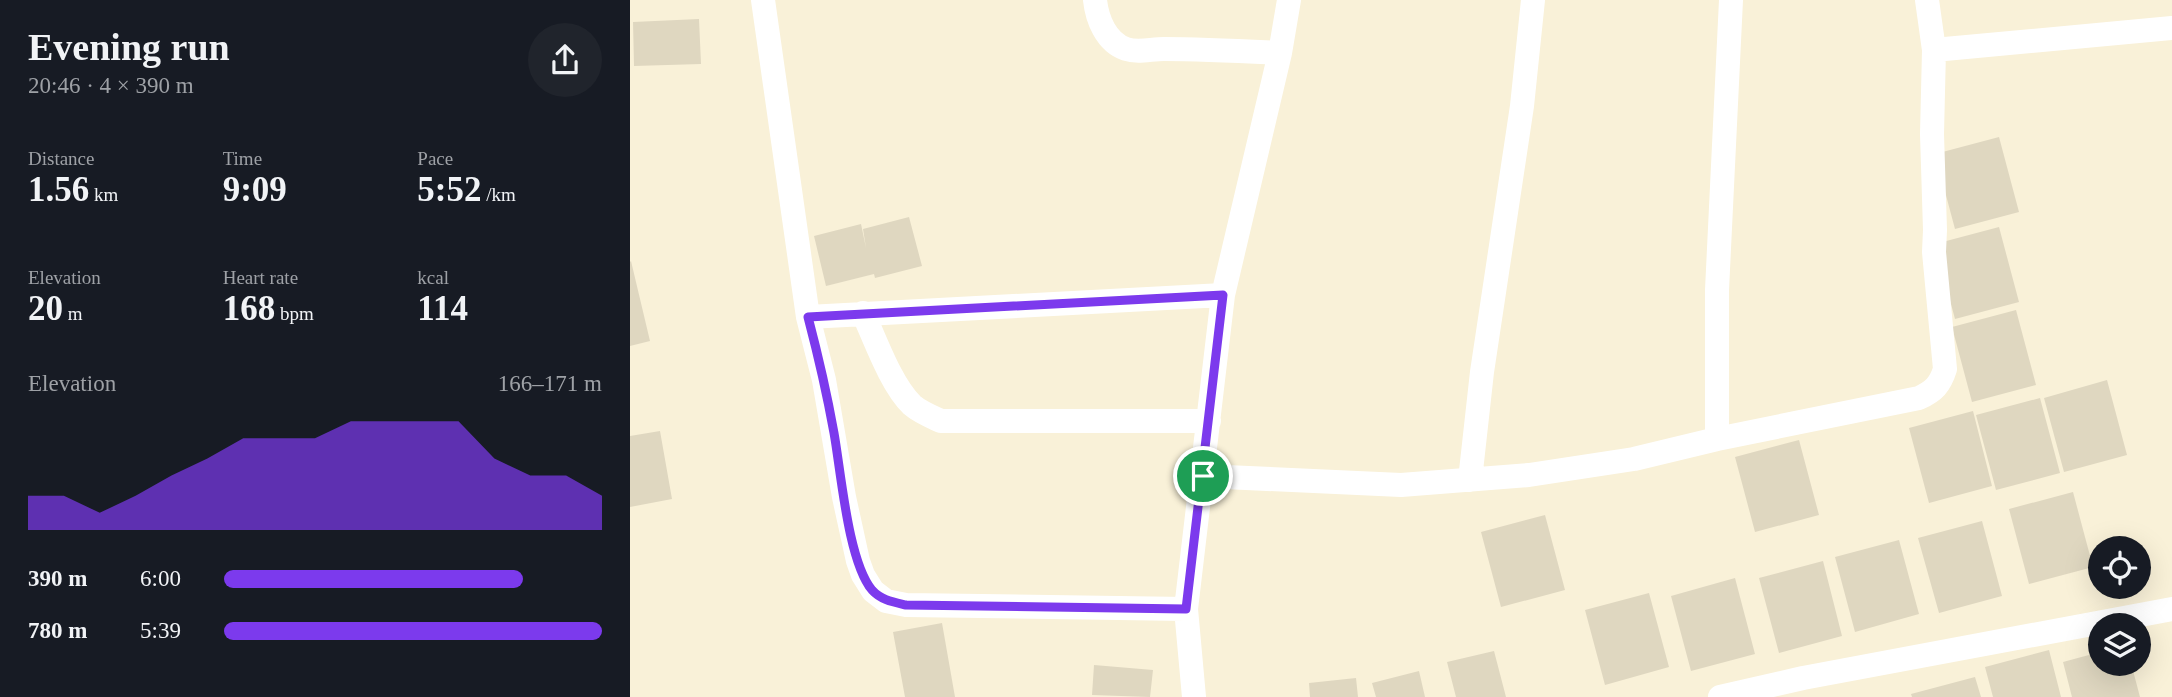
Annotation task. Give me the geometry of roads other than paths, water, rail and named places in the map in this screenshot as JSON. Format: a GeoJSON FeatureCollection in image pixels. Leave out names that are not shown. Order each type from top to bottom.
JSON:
{"type":"FeatureCollection","features":[{"type":"Feature","properties":{"kind":"street"},"geometry":{"type":"LineString","coordinates":[[763,0],[808,317],[824,380],[858,561],[873,591],[886,601],[906,605],[1186,609]]}},
{"type":"Feature","properties":{"kind":"street"},"geometry":{"type":"LineString","coordinates":[[1095,0],[1096,10],[1105,31],[1115,43],[1126,49],[1280,53]]}},
{"type":"Feature","properties":{"kind":"street"},"geometry":{"type":"LineString","coordinates":[[1194,697],[1186,609],[1223,295],[1280,53],[1289,0]]}},
{"type":"Feature","properties":{"kind":"street"},"geometry":{"type":"LineString","coordinates":[[1471,480],[1482,372],[1522,106],[1533,0]]}},
{"type":"Feature","properties":{"kind":"street"},"geometry":{"type":"LineString","coordinates":[[1717,439],[1717,290],[1731,0]]}},
{"type":"Feature","properties":{"kind":"street"},"geometry":{"type":"LineString","coordinates":[[1203,476],[1401,485],[1529,475],[1634,459],[1717,439],[1919,398],[1930,392],[1940,383],[1945,369],[1934,251],[1934,50],[1927,0]]}},
{"type":"Feature","properties":{"kind":"street"},"geometry":{"type":"LineString","coordinates":[[1934,50],[2172,27]]}},
{"type":"Feature","properties":{"kind":"street"},"geometry":{"type":"LineString","coordinates":[[808,317],[1223,295]]}},
{"type":"Feature","properties":{"kind":"street"},"geometry":{"type":"LineString","coordinates":[[863,313],[901,392],[919,410],[940,421],[1209,421]]}},
{"type":"Feature","properties":{"kind":"street"},"geometry":{"type":"LineString","coordinates":[[1720,697],[1803,678],[2172,609]]}}]}
